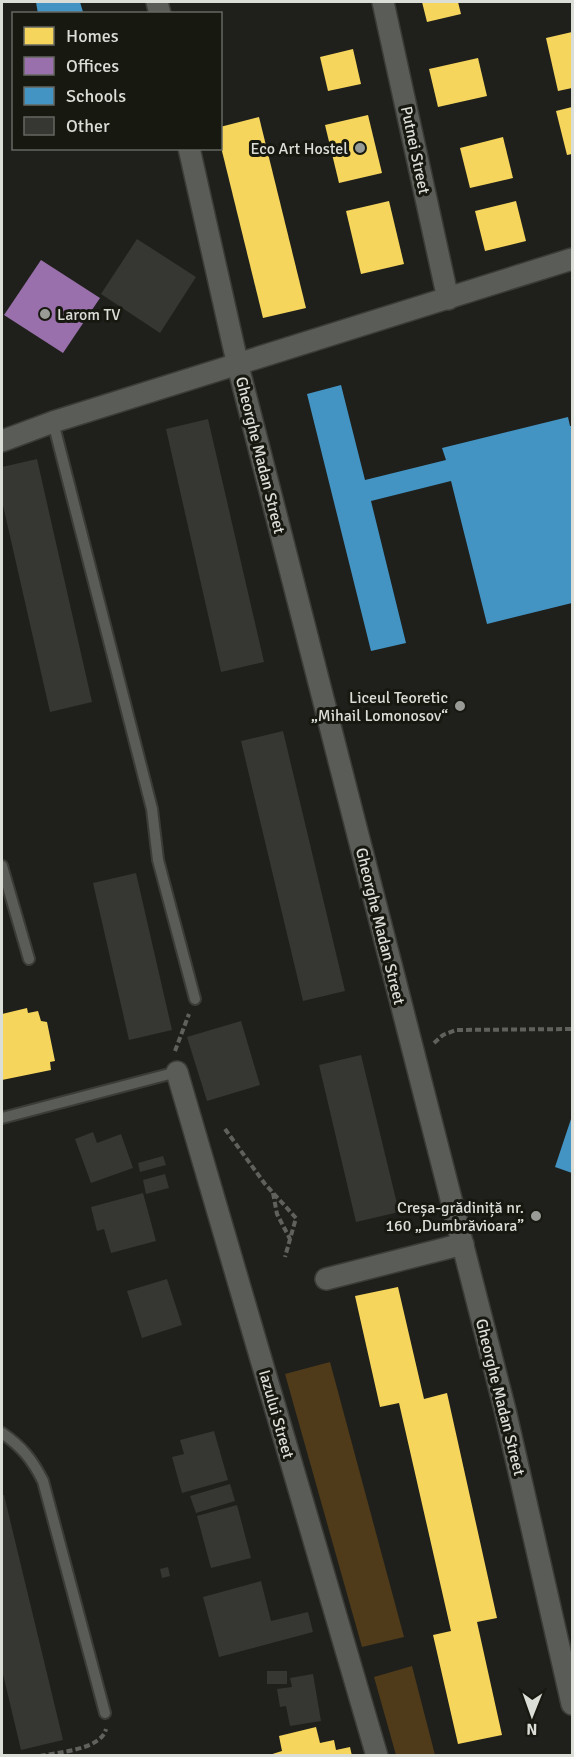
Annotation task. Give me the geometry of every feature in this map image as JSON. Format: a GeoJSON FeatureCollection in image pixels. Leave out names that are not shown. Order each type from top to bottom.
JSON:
{"type":"FeatureCollection","features":[{"type":"Feature","properties":{"kind":"street","name":"Putnei Street"},"geometry":{"type":"LineString","coordinates":[[383,2],[448,299]]}},
{"type":"Feature","properties":{"kind":"street","name":"Gheorghe Madan Street"},"geometry":{"type":"LineString","coordinates":[[189,150],[238,366],[505,1410],[573,1704]]}},
{"type":"Feature","properties":{"kind":"street"},"geometry":{"type":"LineString","coordinates":[[2,441],[53,422],[238,366],[573,259]]}},
{"type":"Feature","properties":{"kind":"street","name":"Iazului Street"},"geometry":{"type":"LineString","coordinates":[[177,1072],[377,1755]]}},
{"type":"Feature","properties":{"kind":"street"},"geometry":{"type":"LineString","coordinates":[[326,1279],[463,1244]]}},
{"type":"Feature","properties":{"kind":"lane"},"geometry":{"type":"LineString","coordinates":[[53,422],[152,809],[158,860],[195,999]]}},
{"type":"Feature","properties":{"kind":"lane"},"geometry":{"type":"LineString","coordinates":[[2,866],[29,959]]}},
{"type":"Feature","properties":{"kind":"lane"},"geometry":{"type":"LineString","coordinates":[[2,1118],[177,1072]]}},
{"type":"Feature","properties":{"kind":"lane"},"geometry":{"type":"LineString","coordinates":[[2,1433],[19,1445],[32,1460],[43,1481],[105,1713]]}},
{"type":"Feature","properties":{"kind":"path"},"geometry":{"type":"LineString","coordinates":[[177,1072],[174,1048],[195,999]]}},
{"type":"Feature","properties":{"kind":"path"},"geometry":{"type":"LineString","coordinates":[[416,1060],[443,1035],[456,1030],[573,1029]]}},
{"type":"Feature","properties":{"kind":"path"},"geometry":{"type":"LineString","coordinates":[[225,1130],[296,1218],[285,1257]]}},
{"type":"Feature","properties":{"kind":"path"},"geometry":{"type":"LineString","coordinates":[[273,1192],[277,1214],[291,1240]]}},
{"type":"Feature","properties":{"kind":"path"},"geometry":{"type":"LineString","coordinates":[[40,1755],[96,1743],[104,1735],[105,1713]]}},
{"type":"Feature","properties":{"kind":"shaded area"},"geometry":{"type":"Polygon","coordinates":[[[330,1362],[404,1637],[362,1647],[285,1374],[330,1362]]]}},
{"type":"Feature","properties":{"kind":"shaded area"},"geometry":{"type":"Polygon","coordinates":[[[412,1666],[435,1755],[396,1755],[374,1677],[412,1666]]]}},
{"type":"Feature","properties":{"kind":"building: Homes"},"geometry":{"type":"Polygon","coordinates":[[[422,2],[458,2],[461,14],[427,22],[422,2]]]}},
{"type":"Feature","properties":{"kind":"building: Homes"},"geometry":{"type":"Polygon","coordinates":[[[572,32],[572,88],[558,91],[546,38],[572,32]]]}},
{"type":"Feature","properties":{"kind":"building: Homes"},"geometry":{"type":"Polygon","coordinates":[[[353,49],[361,84],[328,91],[320,57],[353,49]]]}},
{"type":"Feature","properties":{"kind":"building: Homes"},"geometry":{"type":"Polygon","coordinates":[[[478,58],[487,96],[438,107],[429,69],[478,58]]]}},
{"type":"Feature","properties":{"kind":"building: Homes"},"geometry":{"type":"Polygon","coordinates":[[[572,107],[572,154],[567,155],[556,111],[572,107]]]}},
{"type":"Feature","properties":{"kind":"building: Homes"},"geometry":{"type":"Polygon","coordinates":[[[368,115],[382,173],[339,183],[325,125],[368,115]]]}},
{"type":"Feature","properties":{"kind":"building: Homes"},"geometry":{"type":"Polygon","coordinates":[[[259,117],[306,308],[263,318],[222,150],[222,126],[259,117]]]}},
{"type":"Feature","properties":{"kind":"building: Homes"},"geometry":{"type":"Polygon","coordinates":[[[503,137],[513,178],[470,188],[460,148],[503,137]]]}},
{"type":"Feature","properties":{"kind":"building: Homes"},"geometry":{"type":"Polygon","coordinates":[[[389,201],[404,264],[361,274],[346,211],[389,201]]]}},
{"type":"Feature","properties":{"kind":"building: Homes"},"geometry":{"type":"Polygon","coordinates":[[[516,201],[526,241],[485,251],[475,211],[516,201]]]}},
{"type":"Feature","properties":{"kind":"building: Homes"},"geometry":{"type":"Polygon","coordinates":[[[27,1008],[28,1013],[38,1011],[41,1021],[47,1022],[55,1061],[50,1062],[51,1070],[2,1080],[2,1014],[27,1008]]]}},
{"type":"Feature","properties":{"kind":"building: Homes"},"geometry":{"type":"Polygon","coordinates":[[[398,1287],[424,1399],[447,1393],[497,1618],[477,1622],[502,1735],[458,1744],[433,1635],[451,1631],[399,1403],[380,1407],[355,1296],[398,1287]]]}},
{"type":"Feature","properties":{"kind":"building: Homes"},"geometry":{"type":"Polygon","coordinates":[[[316,1727],[320,1743],[334,1740],[336,1750],[350,1747],[352,1756],[266,1756],[282,1751],[279,1736],[316,1727]]]}},
{"type":"Feature","properties":{"kind":"building: Offices"},"geometry":{"type":"Polygon","coordinates":[[[41,260],[100,298],[63,353],[4,315],[41,260]]]}},
{"type":"Feature","properties":{"kind":"building: Schools"},"geometry":{"type":"Polygon","coordinates":[[[36,2],[80,2],[83,12],[38,12],[36,2]]]}},
{"type":"Feature","properties":{"kind":"building: Schools"},"geometry":{"type":"Polygon","coordinates":[[[341,385],[365,480],[446,460],[442,448],[568,417],[570,426],[572,426],[572,603],[487,624],[451,481],[371,501],[406,643],[371,651],[307,394],[341,385]]]}},
{"type":"Feature","properties":{"kind":"building: Schools"},"geometry":{"type":"Polygon","coordinates":[[[572,1120],[572,1173],[555,1167],[572,1120]]]}},
{"type":"Feature","properties":{"kind":"building: Other"},"geometry":{"type":"Polygon","coordinates":[[[137,239],[196,277],[160,333],[101,294],[137,239]]]}},
{"type":"Feature","properties":{"kind":"building: Other"},"geometry":{"type":"Polygon","coordinates":[[[208,419],[264,662],[221,672],[166,429],[208,419]]]}},
{"type":"Feature","properties":{"kind":"building: Other"},"geometry":{"type":"Polygon","coordinates":[[[37,459],[92,702],[50,712],[2,501],[2,467],[37,459]]]}},
{"type":"Feature","properties":{"kind":"building: Other"},"geometry":{"type":"Polygon","coordinates":[[[283,731],[345,991],[303,1001],[241,741],[283,731]]]}},
{"type":"Feature","properties":{"kind":"building: Other"},"geometry":{"type":"Polygon","coordinates":[[[136,873],[172,1030],[129,1040],[93,883],[136,873]]]}},
{"type":"Feature","properties":{"kind":"building: Other"},"geometry":{"type":"Polygon","coordinates":[[[241,1021],[260,1085],[207,1101],[187,1037],[241,1021]]]}},
{"type":"Feature","properties":{"kind":"building: Other"},"geometry":{"type":"Polygon","coordinates":[[[361,1055],[399,1212],[356,1222],[319,1065],[361,1055]]]}},
{"type":"Feature","properties":{"kind":"building: Other"},"geometry":{"type":"Polygon","coordinates":[[[93,1132],[97,1143],[121,1134],[133,1168],[91,1183],[75,1139],[93,1132]]]}},
{"type":"Feature","properties":{"kind":"building: Other"},"geometry":{"type":"Polygon","coordinates":[[[163,1156],[166,1165],[140,1172],[138,1163],[163,1156]]]}},
{"type":"Feature","properties":{"kind":"building: Other"},"geometry":{"type":"Polygon","coordinates":[[[165,1174],[169,1188],[146,1194],[143,1180],[165,1174]]]}},
{"type":"Feature","properties":{"kind":"building: Other"},"geometry":{"type":"Polygon","coordinates":[[[143,1193],[156,1241],[111,1253],[104,1229],[97,1231],[91,1207],[143,1193]]]}},
{"type":"Feature","properties":{"kind":"building: Other"},"geometry":{"type":"Polygon","coordinates":[[[167,1279],[182,1325],[142,1338],[127,1291],[167,1279]]]}},
{"type":"Feature","properties":{"kind":"building: Other"},"geometry":{"type":"Polygon","coordinates":[[[214,1431],[228,1480],[182,1493],[172,1457],[184,1454],[180,1440],[214,1431]]]}},
{"type":"Feature","properties":{"kind":"building: Other"},"geometry":{"type":"Polygon","coordinates":[[[230,1484],[235,1501],[196,1513],[190,1496],[230,1484]]]}},
{"type":"Feature","properties":{"kind":"building: Other"},"geometry":{"type":"Polygon","coordinates":[[[2,1495],[4,1495],[63,1740],[21,1750],[2,1670],[2,1495]]]}},
{"type":"Feature","properties":{"kind":"building: Other"},"geometry":{"type":"Polygon","coordinates":[[[237,1505],[251,1558],[211,1568],[197,1516],[237,1505]]]}},
{"type":"Feature","properties":{"kind":"building: Other"},"geometry":{"type":"Polygon","coordinates":[[[168,1567],[170,1576],[162,1578],[160,1569],[168,1567]]]}},
{"type":"Feature","properties":{"kind":"building: Other"},"geometry":{"type":"Polygon","coordinates":[[[261,1581],[271,1621],[308,1612],[313,1632],[219,1657],[203,1597],[261,1581]]]}},
{"type":"Feature","properties":{"kind":"building: Other"},"geometry":{"type":"Polygon","coordinates":[[[267,1671],[287,1671],[287,1684],[267,1684],[267,1671]]]}},
{"type":"Feature","properties":{"kind":"building: Other"},"geometry":{"type":"Polygon","coordinates":[[[313,1674],[321,1721],[290,1726],[286,1706],[280,1707],[277,1689],[292,1687],[290,1678],[313,1674]]]}},
{"type":"Feature","properties":{"kind":"place","name":"Eco Art Hostel"},"geometry":{"type":"Point","coordinates":[360,148]}},
{"type":"Feature","properties":{"kind":"place","name":"Larom TV"},"geometry":{"type":"Point","coordinates":[45,314]}},
{"type":"Feature","properties":{"kind":"place","name":"Liceul Teoretic „Mihail Lomonosov“"},"geometry":{"type":"Point","coordinates":[460,706]}},
{"type":"Feature","properties":{"kind":"place","name":"Creșa-grădiniță nr. 160 „Dumbrăvioara”"},"geometry":{"type":"Point","coordinates":[536,1216]}}]}
